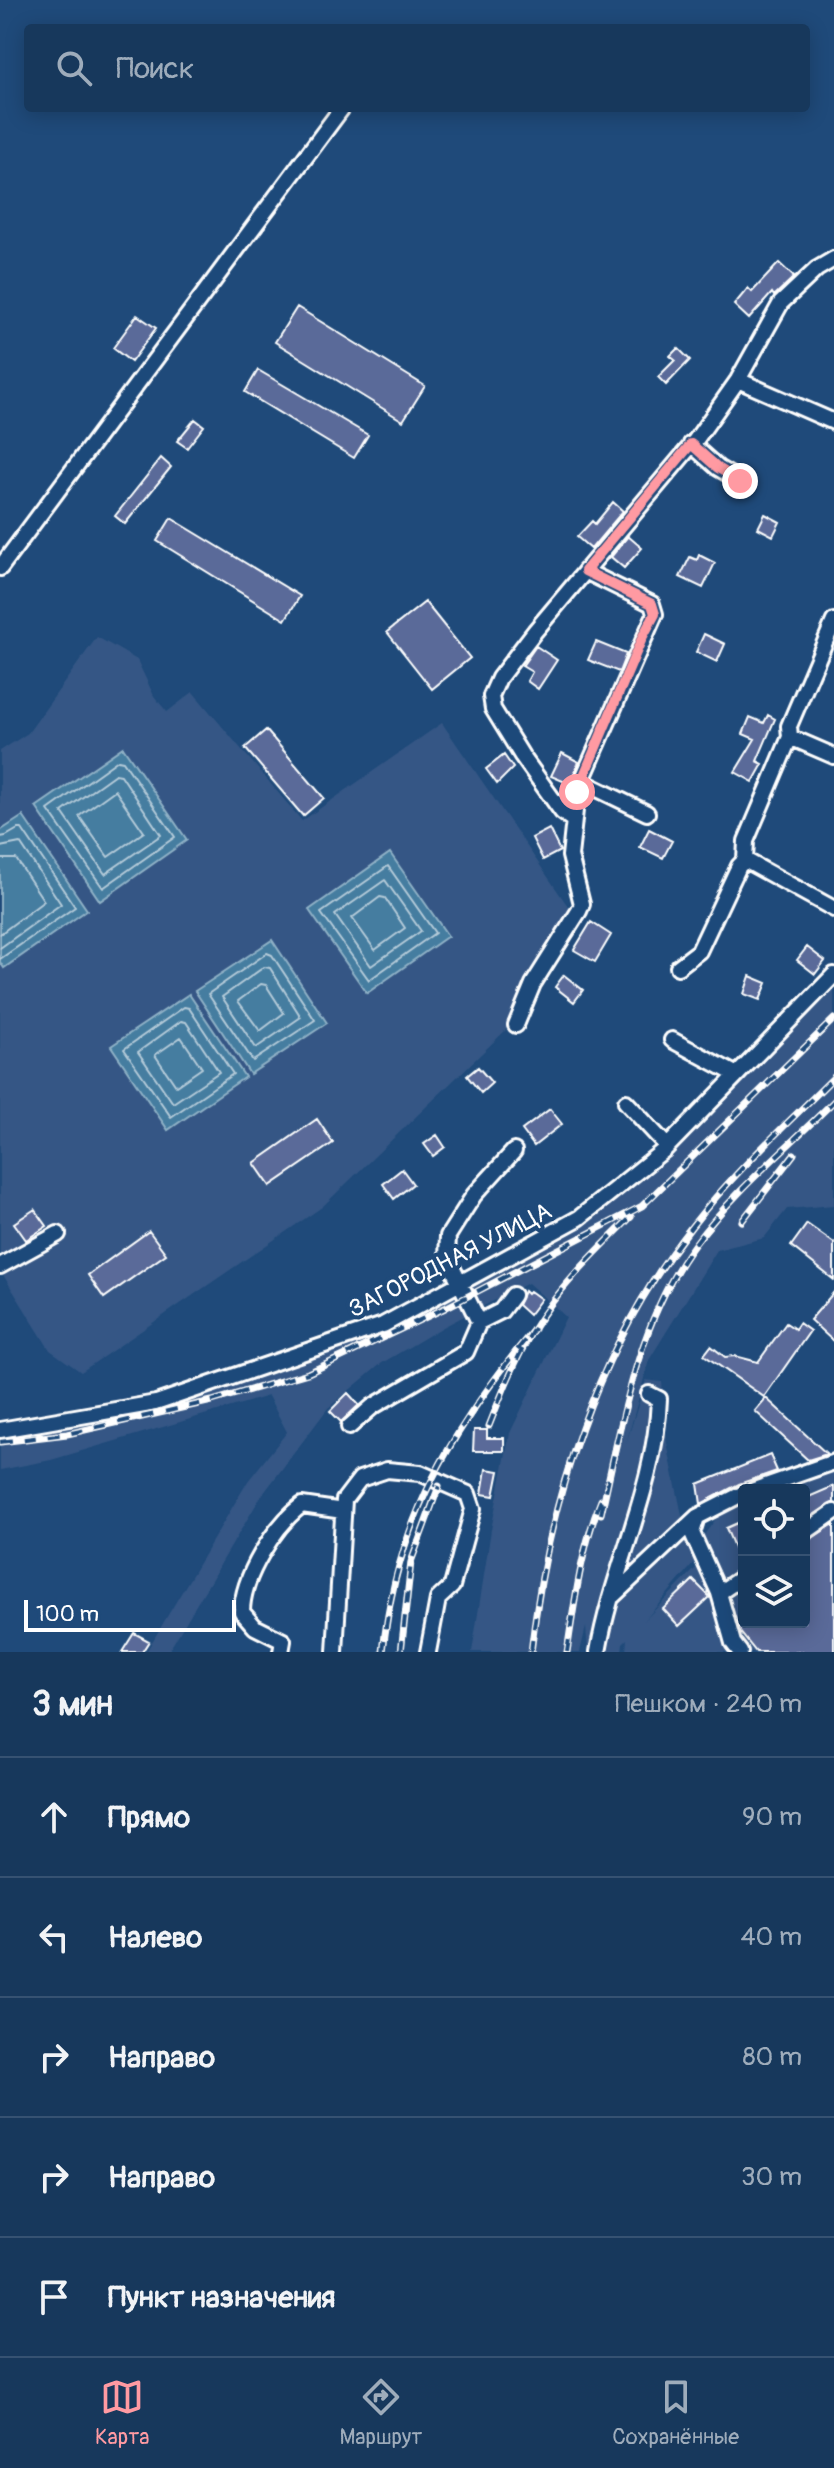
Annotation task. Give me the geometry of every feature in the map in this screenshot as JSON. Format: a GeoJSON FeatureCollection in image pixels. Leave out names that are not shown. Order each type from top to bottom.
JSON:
{"type":"FeatureCollection","features":[{"type":"Feature","properties":{"kind":"street"},"geometry":{"type":"LineString","coordinates":[[0,568],[339,112]]}},
{"type":"Feature","properties":{"kind":"street"},"geometry":{"type":"LineString","coordinates":[[573,820],[562,812],[522,756],[493,709],[491,696],[508,666],[691,444],[738,380],[781,303],[817,269],[834,259]]}},
{"type":"Feature","properties":{"kind":"street"},"geometry":{"type":"LineString","coordinates":[[738,380],[834,422]]}},
{"type":"Feature","properties":{"kind":"street"},"geometry":{"type":"LineString","coordinates":[[691,444],[718,468],[740,481]]}},
{"type":"Feature","properties":{"kind":"street"},"geometry":{"type":"LineString","coordinates":[[516,1025],[533,984],[582,904],[570,856],[581,781],[655,614],[652,604],[585,571]]}},
{"type":"Feature","properties":{"kind":"street"},"geometry":{"type":"LineString","coordinates":[[678,967],[699,951],[739,866],[745,860],[746,841],[790,737],[789,726],[834,621]]}},
{"type":"Feature","properties":{"kind":"street"},"geometry":{"type":"LineString","coordinates":[[790,737],[834,756]]}},
{"type":"Feature","properties":{"kind":"street"},"geometry":{"type":"LineString","coordinates":[[581,781],[647,813]]}},
{"type":"Feature","properties":{"kind":"street"},"geometry":{"type":"LineString","coordinates":[[745,860],[834,909]]}},
{"type":"Feature","properties":{"kind":"street","name":"ЗАГОРОДНАЯ УЛИЦА"},"geometry":{"type":"LineString","coordinates":[[0,1430],[156,1403],[383,1325],[461,1283],[579,1218],[667,1146],[834,975]]}},
{"type":"Feature","properties":{"kind":"street"},"geometry":{"type":"LineString","coordinates":[[672,1040],[737,1075]]}},
{"type":"Feature","properties":{"kind":"street"},"geometry":{"type":"LineString","coordinates":[[626,1102],[667,1146]]}},
{"type":"Feature","properties":{"kind":"street"},"geometry":{"type":"LineString","coordinates":[[479,1322],[447,1257],[448,1236],[474,1195],[514,1151]]}},
{"type":"Feature","properties":{"kind":"street"},"geometry":{"type":"LineString","coordinates":[[0,1266],[58,1234]]}},
{"type":"Feature","properties":{"kind":"street"},"geometry":{"type":"LineString","coordinates":[[349,1427],[372,1407],[466,1352],[479,1322],[501,1311],[513,1295]]}},
{"type":"Feature","properties":{"kind":"street"},"geometry":{"type":"LineString","coordinates":[[598,1652],[659,1419],[659,1399],[649,1394]]}},
{"type":"Feature","properties":{"kind":"street"},"geometry":{"type":"LineString","coordinates":[[771,1484],[834,1462]]}},
{"type":"Feature","properties":{"kind":"street"},"geometry":{"type":"LineString","coordinates":[[335,1652],[344,1500],[360,1479],[387,1470],[420,1473],[468,1494],[473,1509],[452,1586],[438,1599],[428,1652]]}},
{"type":"Feature","properties":{"kind":"street"},"geometry":{"type":"LineString","coordinates":[[612,1597],[697,1517],[738,1496]]}},
{"type":"Feature","properties":{"kind":"street"},"geometry":{"type":"LineString","coordinates":[[281,1652],[283,1641],[255,1627],[242,1612],[242,1596],[285,1517],[302,1505],[343,1511]]}},
{"type":"Feature","properties":{"kind":"street"},"geometry":{"type":"LineString","coordinates":[[810,1529],[834,1512]]}},
{"type":"Feature","properties":{"kind":"street"},"geometry":{"type":"LineString","coordinates":[[697,1517],[692,1533],[719,1593],[732,1649]]}},
{"type":"Feature","properties":{"kind":"street"},"geometry":{"type":"LineString","coordinates":[[719,1593],[738,1580]]}},
{"type":"Feature","properties":{"kind":"shaded area"},"geometry":{"type":"Polygon","coordinates":[[[97,637],[137,660],[154,696],[167,712],[193,692],[302,821],[442,723],[572,912],[532,979],[509,1027],[322,1207],[81,1372],[50,1350],[0,1270],[0,751],[28,733],[97,637]]]}},
{"type":"Feature","properties":{"kind":"shaded area"},"geometry":{"type":"Polygon","coordinates":[[[834,988],[834,1205],[787,1209],[764,1238],[717,1250],[649,1360],[626,1444],[646,1380],[662,1382],[667,1443],[695,1562],[644,1621],[700,1564],[698,1543],[724,1508],[738,1503],[738,1628],[810,1628],[810,1484],[792,1484],[834,1469],[834,1652],[626,1652],[627,1639],[622,1652],[588,1652],[586,1627],[580,1652],[472,1652],[510,1433],[566,1317],[528,1283],[382,1363],[328,1408],[260,1498],[168,1652],[146,1652],[248,1481],[287,1432],[268,1396],[51,1460],[0,1470],[0,1434],[80,1423],[312,1357],[465,1289],[543,1248],[594,1217],[650,1173],[834,988]]]}},
{"type":"Feature","properties":{"kind":"water"},"geometry":{"type":"Polygon","coordinates":[[[123,747],[187,840],[100,901],[36,807],[123,747]]]}},
{"type":"Feature","properties":{"kind":"water"},"geometry":{"type":"Polygon","coordinates":[[[23,816],[87,910],[4,968],[0,962],[0,831],[23,816]]]}},
{"type":"Feature","properties":{"kind":"water"},"geometry":{"type":"Polygon","coordinates":[[[390,853],[448,936],[367,993],[309,910],[390,853]]]}},
{"type":"Feature","properties":{"kind":"water"},"geometry":{"type":"Polygon","coordinates":[[[272,940],[327,1023],[250,1074],[195,991],[272,940]]]}},
{"type":"Feature","properties":{"kind":"water"},"geometry":{"type":"Polygon","coordinates":[[[189,994],[245,1077],[168,1130],[111,1046],[189,994]]]}},
{"type":"Feature","properties":{"kind":"building"},"geometry":{"type":"Polygon","coordinates":[[[779,263],[794,277],[774,296],[772,293],[749,319],[734,305],[748,288],[752,292],[779,263]]]}},
{"type":"Feature","properties":{"kind":"building"},"geometry":{"type":"Polygon","coordinates":[[[297,307],[425,386],[403,421],[275,342],[297,307]]]}},
{"type":"Feature","properties":{"kind":"building"},"geometry":{"type":"Polygon","coordinates":[[[137,315],[156,328],[131,362],[113,348],[137,315]]]}},
{"type":"Feature","properties":{"kind":"building"},"geometry":{"type":"Polygon","coordinates":[[[678,348],[690,360],[666,385],[658,377],[675,360],[670,356],[678,348]]]}},
{"type":"Feature","properties":{"kind":"building"},"geometry":{"type":"Polygon","coordinates":[[[258,370],[368,435],[354,458],[245,392],[258,370]]]}},
{"type":"Feature","properties":{"kind":"building"},"geometry":{"type":"Polygon","coordinates":[[[195,419],[204,426],[187,448],[177,441],[195,419]]]}},
{"type":"Feature","properties":{"kind":"building"},"geometry":{"type":"Polygon","coordinates":[[[161,458],[171,467],[125,524],[115,516],[161,458]]]}},
{"type":"Feature","properties":{"kind":"building"},"geometry":{"type":"Polygon","coordinates":[[[613,502],[623,511],[591,549],[577,537],[592,521],[595,524],[613,502]]]}},
{"type":"Feature","properties":{"kind":"building"},"geometry":{"type":"Polygon","coordinates":[[[765,514],[780,522],[773,536],[758,528],[765,514]]]}},
{"type":"Feature","properties":{"kind":"building"},"geometry":{"type":"Polygon","coordinates":[[[171,518],[300,596],[285,620],[157,541],[171,518]]]}},
{"type":"Feature","properties":{"kind":"building"},"geometry":{"type":"Polygon","coordinates":[[[628,536],[642,548],[624,568],[611,557],[628,536]]]}},
{"type":"Feature","properties":{"kind":"building"},"geometry":{"type":"Polygon","coordinates":[[[699,555],[715,563],[703,588],[680,577],[690,557],[697,560],[699,555]]]}},
{"type":"Feature","properties":{"kind":"building"},"geometry":{"type":"Polygon","coordinates":[[[425,602],[470,658],[432,689],[387,632],[425,602]]]}},
{"type":"Feature","properties":{"kind":"building"},"geometry":{"type":"Polygon","coordinates":[[[704,634],[725,644],[717,662],[696,652],[704,634]]]}},
{"type":"Feature","properties":{"kind":"building"},"geometry":{"type":"Polygon","coordinates":[[[596,642],[626,654],[619,672],[588,660],[596,642]]]}},
{"type":"Feature","properties":{"kind":"building"},"geometry":{"type":"Polygon","coordinates":[[[536,646],[557,660],[538,689],[527,681],[532,672],[522,666],[536,646]]]}},
{"type":"Feature","properties":{"kind":"building"},"geometry":{"type":"Polygon","coordinates":[[[768,715],[775,719],[757,761],[763,764],[753,782],[735,772],[755,739],[743,734],[750,717],[764,723],[768,715]]]}},
{"type":"Feature","properties":{"kind":"building"},"geometry":{"type":"Polygon","coordinates":[[[266,730],[324,798],[303,816],[245,748],[266,730]]]}},
{"type":"Feature","properties":{"kind":"building"},"geometry":{"type":"Polygon","coordinates":[[[562,753],[579,762],[570,784],[551,776],[562,753]]]}},
{"type":"Feature","properties":{"kind":"building"},"geometry":{"type":"Polygon","coordinates":[[[504,755],[513,768],[497,784],[486,769],[504,755]]]}},
{"type":"Feature","properties":{"kind":"building"},"geometry":{"type":"Polygon","coordinates":[[[549,829],[560,851],[543,860],[532,838],[549,829]]]}},
{"type":"Feature","properties":{"kind":"building"},"geometry":{"type":"Polygon","coordinates":[[[649,829],[672,841],[663,858],[640,847],[649,829]]]}},
{"type":"Feature","properties":{"kind":"building"},"geometry":{"type":"Polygon","coordinates":[[[591,922],[611,935],[595,962],[574,950],[591,922]]]}},
{"type":"Feature","properties":{"kind":"building"},"geometry":{"type":"Polygon","coordinates":[[[807,947],[825,961],[815,974],[797,960],[807,947]]]}},
{"type":"Feature","properties":{"kind":"building"},"geometry":{"type":"Polygon","coordinates":[[[564,975],[583,990],[574,1002],[555,987],[564,975]]]}},
{"type":"Feature","properties":{"kind":"building"},"geometry":{"type":"Polygon","coordinates":[[[750,976],[767,983],[760,1000],[744,994],[750,976]]]}},
{"type":"Feature","properties":{"kind":"building"},"geometry":{"type":"Polygon","coordinates":[[[478,1067],[492,1083],[481,1093],[467,1076],[478,1067]]]}},
{"type":"Feature","properties":{"kind":"building"},"geometry":{"type":"Polygon","coordinates":[[[550,1109],[562,1124],[534,1146],[522,1130],[550,1109]]]}},
{"type":"Feature","properties":{"kind":"building"},"geometry":{"type":"Polygon","coordinates":[[[317,1119],[333,1143],[270,1186],[254,1163],[317,1119]]]}},
{"type":"Feature","properties":{"kind":"building"},"geometry":{"type":"Polygon","coordinates":[[[437,1135],[445,1147],[433,1156],[424,1144],[437,1135]]]}},
{"type":"Feature","properties":{"kind":"building"},"geometry":{"type":"Polygon","coordinates":[[[402,1169],[413,1184],[394,1199],[383,1184],[402,1169]]]}},
{"type":"Feature","properties":{"kind":"building"},"geometry":{"type":"Polygon","coordinates":[[[35,1209],[47,1226],[26,1240],[14,1223],[35,1209]]]}},
{"type":"Feature","properties":{"kind":"building"},"geometry":{"type":"Polygon","coordinates":[[[807,1224],[834,1243],[834,1280],[791,1246],[807,1224]]]}},
{"type":"Feature","properties":{"kind":"building"},"geometry":{"type":"Polygon","coordinates":[[[149,1231],[166,1254],[104,1298],[88,1275],[149,1231]]]}},
{"type":"Feature","properties":{"kind":"building"},"geometry":{"type":"Polygon","coordinates":[[[524,1291],[527,1294],[530,1291],[541,1299],[529,1315],[518,1305],[524,1291]]]}},
{"type":"Feature","properties":{"kind":"building"},"geometry":{"type":"Polygon","coordinates":[[[834,1292],[834,1342],[810,1320],[834,1292]]]}},
{"type":"Feature","properties":{"kind":"building"},"geometry":{"type":"Polygon","coordinates":[[[786,1323],[795,1329],[799,1323],[810,1331],[764,1397],[704,1355],[711,1346],[725,1357],[735,1356],[758,1362],[786,1323]]]}},
{"type":"Feature","properties":{"kind":"building"},"geometry":{"type":"Polygon","coordinates":[[[348,1393],[359,1405],[341,1422],[330,1411],[348,1393]]]}},
{"type":"Feature","properties":{"kind":"building"},"geometry":{"type":"Polygon","coordinates":[[[766,1398],[827,1454],[808,1460],[755,1411],[766,1398]]]}},
{"type":"Feature","properties":{"kind":"building"},"geometry":{"type":"Polygon","coordinates":[[[474,1430],[487,1430],[487,1438],[504,1438],[504,1451],[473,1451],[474,1430]]]}},
{"type":"Feature","properties":{"kind":"building"},"geometry":{"type":"Polygon","coordinates":[[[770,1455],[777,1471],[738,1484],[701,1504],[698,1484],[770,1455]]]}},
{"type":"Feature","properties":{"kind":"building"},"geometry":{"type":"Polygon","coordinates":[[[486,1469],[499,1471],[494,1496],[482,1494],[486,1469]]]}},
{"type":"Feature","properties":{"kind":"building"},"geometry":{"type":"Polygon","coordinates":[[[834,1486],[834,1502],[810,1517],[810,1496],[834,1486]]]}},
{"type":"Feature","properties":{"kind":"building"},"geometry":{"type":"Polygon","coordinates":[[[738,1523],[738,1556],[726,1528],[738,1523]]]}},
{"type":"Feature","properties":{"kind":"building"},"geometry":{"type":"Polygon","coordinates":[[[834,1524],[834,1652],[756,1652],[739,1628],[810,1628],[810,1539],[834,1524]]]}},
{"type":"Feature","properties":{"kind":"building"},"geometry":{"type":"Polygon","coordinates":[[[693,1580],[710,1597],[679,1626],[663,1609],[693,1580]]]}},
{"type":"Feature","properties":{"kind":"building"},"geometry":{"type":"Polygon","coordinates":[[[134,1633],[149,1641],[142,1652],[122,1652],[134,1633]]]}},
{"type":"Feature","properties":{"kind":"railway"},"geometry":{"type":"LineString","coordinates":[[0,1442],[67,1434],[212,1401],[308,1373],[445,1308],[642,1206],[834,1019]]}},
{"type":"Feature","properties":{"kind":"railway"},"geometry":{"type":"LineString","coordinates":[[531,1652],[550,1538],[564,1483],[603,1374],[629,1323],[658,1273],[708,1206],[834,1077]]}},
{"type":"Feature","properties":{"kind":"railway"},"geometry":{"type":"LineString","coordinates":[[601,1514],[634,1374],[645,1340],[675,1274],[726,1206],[834,1101]]}},
{"type":"Feature","properties":{"kind":"railway"},"geometry":{"type":"LineString","coordinates":[[742,1221],[794,1154]]}},
{"type":"Feature","properties":{"kind":"railway"},"geometry":{"type":"LineString","coordinates":[[489,1426],[526,1341],[543,1314],[579,1270],[631,1217]]}},
{"type":"Feature","properties":{"kind":"railway"},"geometry":{"type":"LineString","coordinates":[[383,1652],[401,1560],[433,1478],[478,1403],[534,1329]]}},
{"type":"Feature","properties":{"kind":"railway"},"geometry":{"type":"LineString","coordinates":[[401,1652],[411,1562],[439,1486]]}},
{"type":"Feature","properties":{"kind":"railway"},"geometry":{"type":"LineString","coordinates":[[567,1652],[584,1556],[601,1500]]}},
{"type":"Feature","properties":{"kind":"route"},"geometry":{"type":"LineString","coordinates":[[577,792],[655,614],[652,604],[585,571],[691,444],[718,468],[740,481]]}}]}
